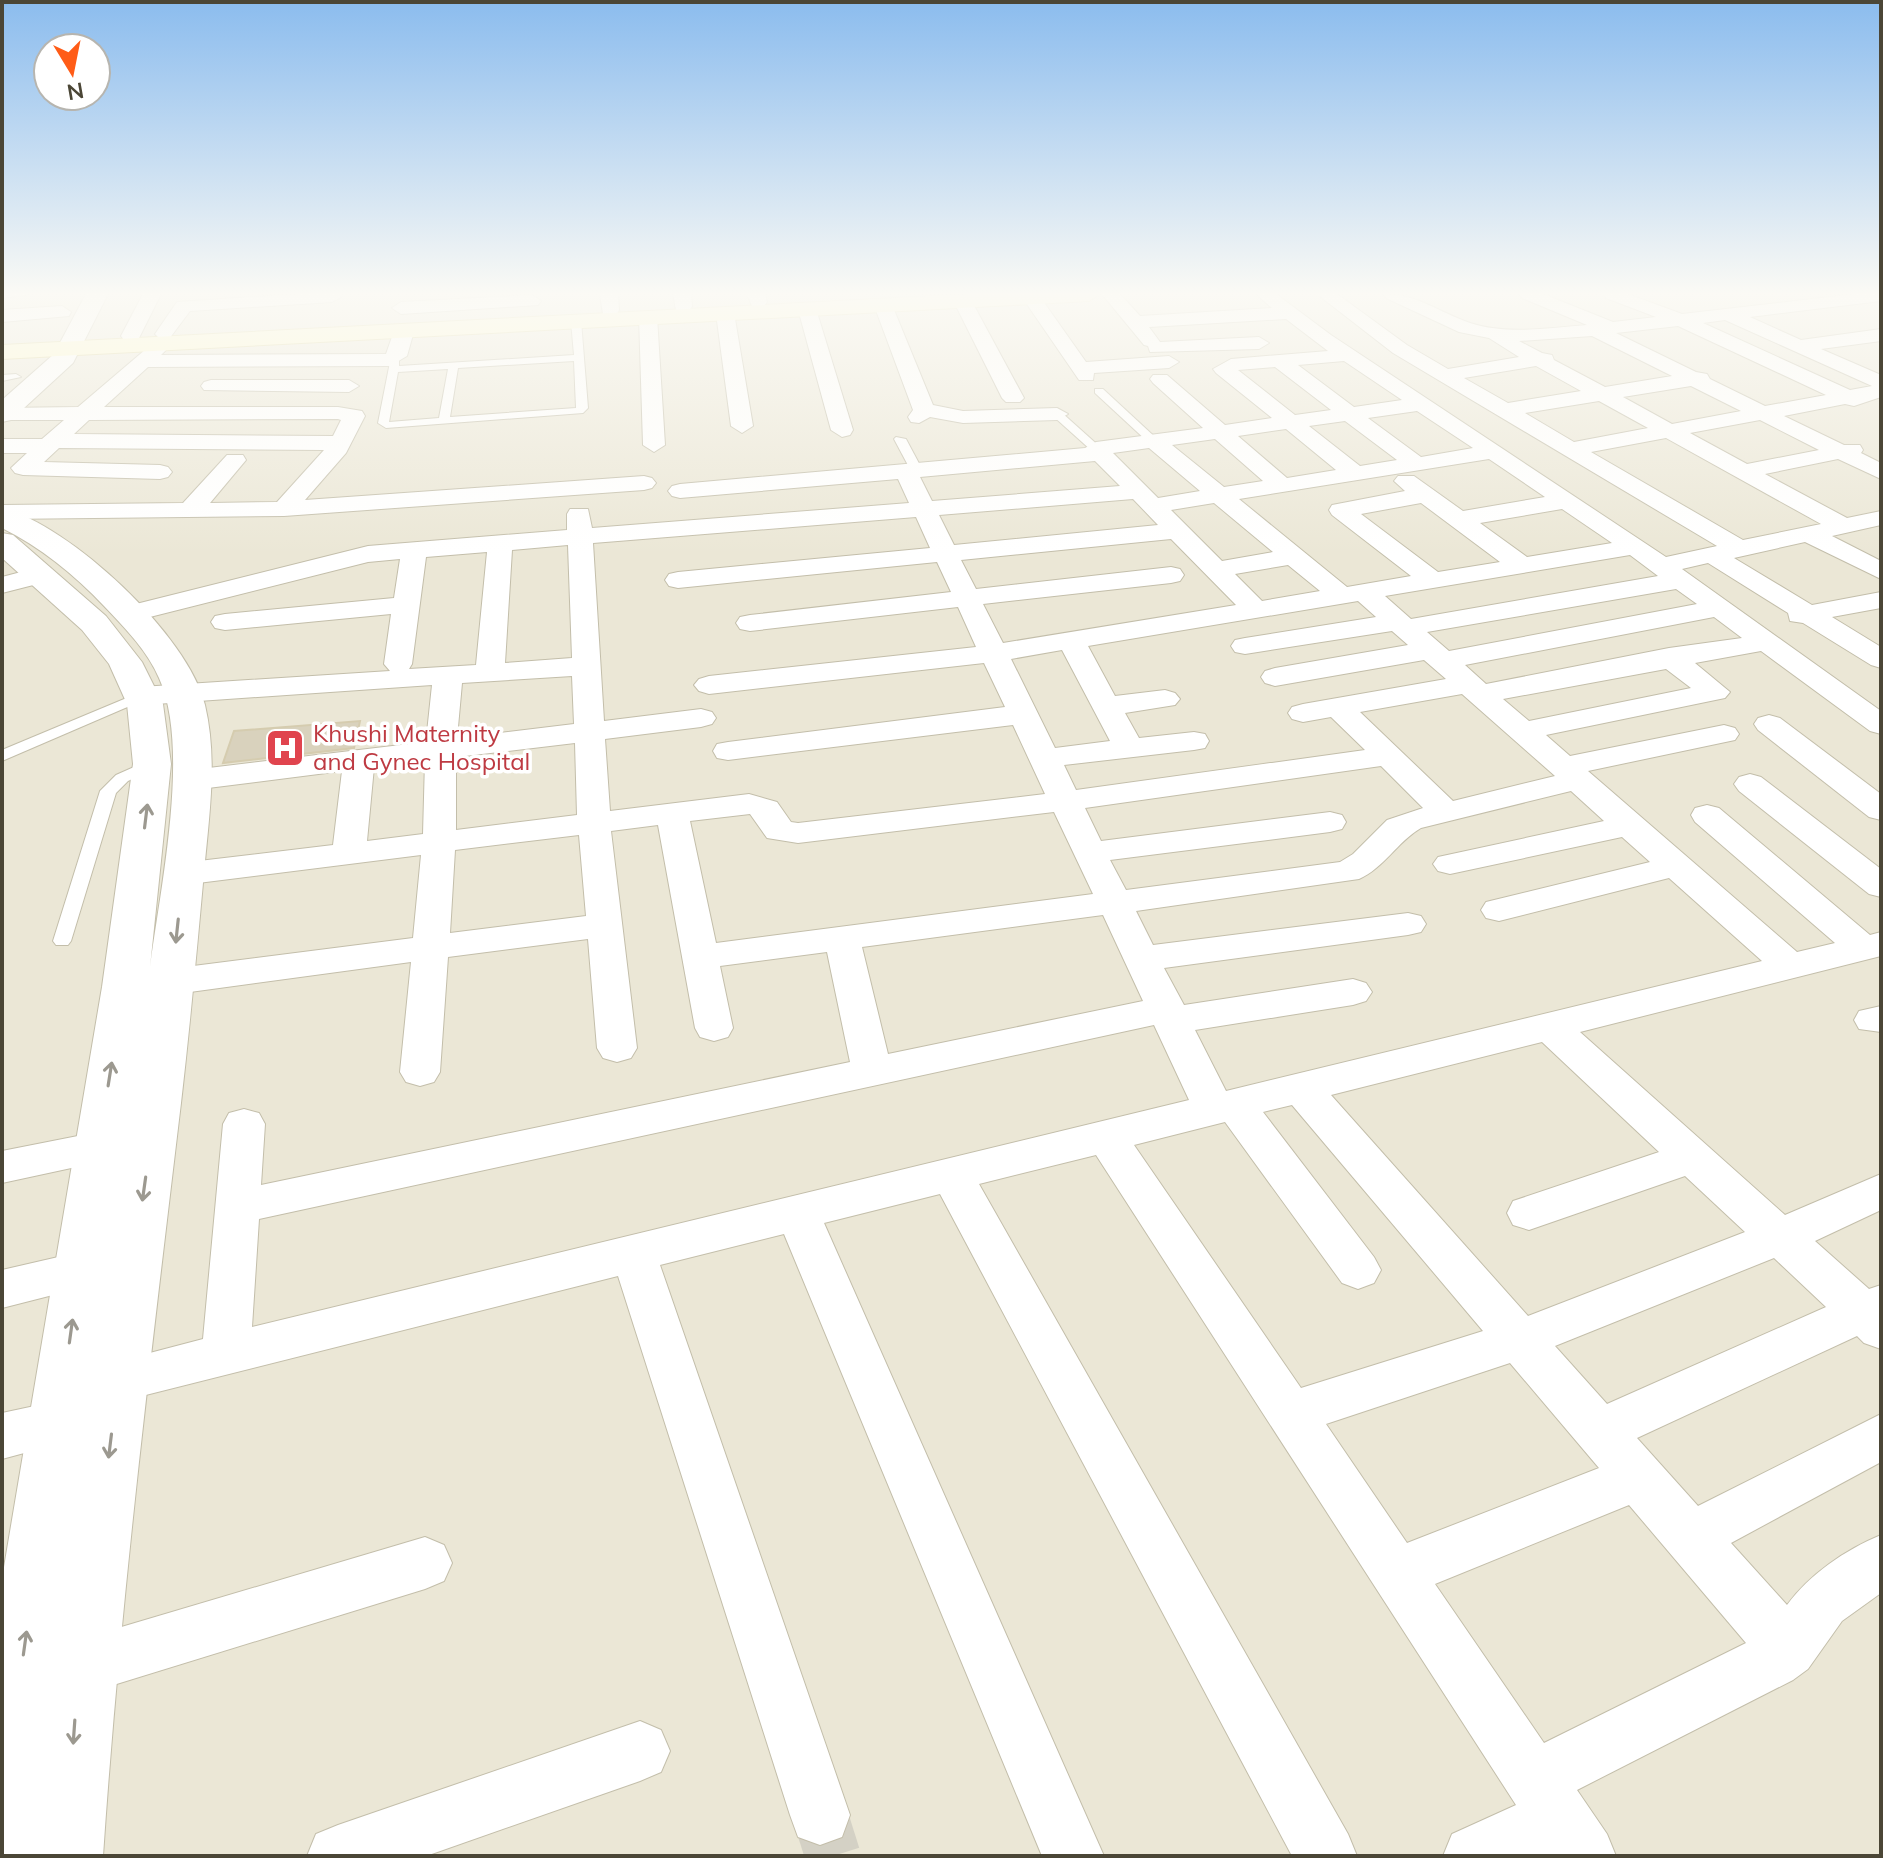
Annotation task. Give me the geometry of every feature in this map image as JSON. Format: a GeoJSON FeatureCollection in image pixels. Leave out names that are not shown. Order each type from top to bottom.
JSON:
{"type":"FeatureCollection","features":[{"type":"Feature","properties":{"kind":"street"},"geometry":{"type":"LineString","coordinates":[[7,399],[25,381]]}},
{"type":"Feature","properties":{"kind":"street"},"geometry":{"type":"LineString","coordinates":[[121,381],[23,468],[160,472]]}},
{"type":"Feature","properties":{"kind":"street"},"geometry":{"type":"LineString","coordinates":[[651,381],[654,445]]}},
{"type":"Feature","properties":{"kind":"street"},"geometry":{"type":"LineString","coordinates":[[735,381],[742,426]]}},
{"type":"Feature","properties":{"kind":"street"},"geometry":{"type":"LineString","coordinates":[[828,381],[842,430]]}},
{"type":"Feature","properties":{"kind":"street"},"geometry":{"type":"LineString","coordinates":[[913,381],[921,413],[963,417],[1057,414]]}},
{"type":"Feature","properties":{"kind":"street"},"geometry":{"type":"LineString","coordinates":[[1004,381],[1013,398]]}},
{"type":"Feature","properties":{"kind":"street"},"geometry":{"type":"LineString","coordinates":[[1178,381],[1219,432],[1281,485]]}},
{"type":"Feature","properties":{"kind":"street"},"geometry":{"type":"LineString","coordinates":[[1238,381],[1356,474]]}},
{"type":"Feature","properties":{"kind":"street"},"geometry":{"type":"LineString","coordinates":[[1305,381],[1416,464]]}},
{"type":"Feature","properties":{"kind":"street"},"geometry":{"type":"LineString","coordinates":[[1386,381],[1635,547],[1879,722]]}},
{"type":"Feature","properties":{"kind":"street"},"geometry":{"type":"LineString","coordinates":[[1456,381],[1740,549]]}},
{"type":"Feature","properties":{"kind":"street"},"geometry":{"type":"LineString","coordinates":[[1578,381],[1744,471],[1850,524],[1881,535]]}},
{"type":"Feature","properties":{"kind":"street"},"geometry":{"type":"LineString","coordinates":[[1506,410],[1685,381]]}},
{"type":"Feature","properties":{"kind":"street"},"geometry":{"type":"LineString","coordinates":[[1699,381],[1881,472]]}},
{"type":"Feature","properties":{"kind":"street"},"geometry":{"type":"LineString","coordinates":[[1813,381],[1848,397]]}},
{"type":"Feature","properties":{"kind":"street"},"geometry":{"type":"LineString","coordinates":[[1855,381],[1879,395]]}},
{"type":"Feature","properties":{"kind":"street"},"geometry":{"type":"LineString","coordinates":[[7,399],[147,385]]}},
{"type":"Feature","properties":{"kind":"street"},"geometry":{"type":"LineString","coordinates":[[194,386],[349,386]]}},
{"type":"Feature","properties":{"kind":"street"},"geometry":{"type":"LineString","coordinates":[[1572,449],[1848,397],[1879,395]]}},
{"type":"Feature","properties":{"kind":"street"},"geometry":{"type":"LineString","coordinates":[[1793,426],[1879,395]]}},
{"type":"Feature","properties":{"kind":"street"},"geometry":{"type":"LineString","coordinates":[[7,399],[83,414],[338,413],[354,416],[341,443],[284,509]]}},
{"type":"Feature","properties":{"kind":"street"},"geometry":{"type":"LineString","coordinates":[[680,491],[907,459],[1097,451],[1152,440],[1422,404]]}},
{"type":"Feature","properties":{"kind":"street"},"geometry":{"type":"LineString","coordinates":[[1152,440],[1294,556],[1401,625],[1790,966]]}},
{"type":"Feature","properties":{"kind":"street"},"geometry":{"type":"LineString","coordinates":[[2,446],[341,443]]}},
{"type":"Feature","properties":{"kind":"street"},"geometry":{"type":"LineString","coordinates":[[1744,471],[1881,445]]}},
{"type":"Feature","properties":{"kind":"street"},"geometry":{"type":"LineString","coordinates":[[1097,451],[1256,610]]}},
{"type":"Feature","properties":{"kind":"street"},"geometry":{"type":"LineString","coordinates":[[130,614],[368,554],[926,510],[1221,494],[1493,452]]}},
{"type":"Feature","properties":{"kind":"street"},"geometry":{"type":"LineString","coordinates":[[907,459],[926,510],[1169,1014],[1224,1106],[1358,1270]]}},
{"type":"Feature","properties":{"kind":"street"},"geometry":{"type":"LineString","coordinates":[[189,511],[235,460]]}},
{"type":"Feature","properties":{"kind":"street"},"geometry":{"type":"LineString","coordinates":[[1388,469],[1523,566]]}},
{"type":"Feature","properties":{"kind":"street"},"geometry":{"type":"LineString","coordinates":[[9,548],[189,511],[284,509],[644,483]]}},
{"type":"Feature","properties":{"kind":"street"},"geometry":{"type":"LineString","coordinates":[[576,488],[582,538],[594,823],[617,1048]]}},
{"type":"Feature","properties":{"kind":"street"},"geometry":{"type":"LineString","coordinates":[[1425,495],[1341,510],[1433,581]]}},
{"type":"Feature","properties":{"kind":"street"},"geometry":{"type":"LineString","coordinates":[[1460,519],[1566,501]]}},
{"type":"Feature","properties":{"kind":"street"},"geometry":{"type":"LineString","coordinates":[[368,554],[378,503]]}},
{"type":"Feature","properties":{"kind":"street"},"geometry":{"type":"LineString","coordinates":[[1245,646],[1401,625],[1670,573],[1712,555],[1881,518]]}},
{"type":"Feature","properties":{"kind":"street"},"geometry":{"type":"LineString","coordinates":[[9,548],[26,526],[46,539],[130,614],[165,654],[162,694]]}},
{"type":"Feature","properties":{"kind":"street"},"geometry":{"type":"LineString","coordinates":[[678,580],[1177,531]]}},
{"type":"Feature","properties":{"kind":"street"},"geometry":{"type":"LineString","coordinates":[[1809,534],[1881,571]]}},
{"type":"Feature","properties":{"kind":"street"},"geometry":{"type":"LineString","coordinates":[[490,673],[500,544]]}},
{"type":"Feature","properties":{"kind":"street"},"geometry":{"type":"LineString","coordinates":[[709,685],[995,653],[1635,547]]}},
{"type":"Feature","properties":{"kind":"street"},"geometry":{"type":"LineString","coordinates":[[9,548],[94,623],[125,662],[162,694]]}},
{"type":"Feature","properties":{"kind":"street"},"geometry":{"type":"LineString","coordinates":[[398,664],[414,550]]}},
{"type":"Feature","properties":{"kind":"street"},"geometry":{"type":"LineString","coordinates":[[1712,555],[1810,613],[1881,660]]}},
{"type":"Feature","properties":{"kind":"street"},"geometry":{"type":"LineString","coordinates":[[1216,570],[1294,556]]}},
{"type":"Feature","properties":{"kind":"street"},"geometry":{"type":"LineString","coordinates":[[750,623],[1171,575]]}},
{"type":"Feature","properties":{"kind":"street"},"geometry":{"type":"LineString","coordinates":[[1303,713],[1669,657],[1754,634],[1810,613],[1881,600]]}},
{"type":"Feature","properties":{"kind":"street"},"geometry":{"type":"LineString","coordinates":[[225,622],[406,605]]}},
{"type":"Feature","properties":{"kind":"street"},"geometry":{"type":"LineString","coordinates":[[1275,677],[1436,656],[1719,608]]}},
{"type":"Feature","properties":{"kind":"street"},"geometry":{"type":"LineString","coordinates":[[1071,640],[1129,749]]}},
{"type":"Feature","properties":{"kind":"street"},"geometry":{"type":"LineString","coordinates":[[1523,731],[1715,692],[1669,657]]}},
{"type":"Feature","properties":{"kind":"street"},"geometry":{"type":"LineString","coordinates":[[1812,675],[1881,660]]}},
{"type":"Feature","properties":{"kind":"street"},"geometry":{"type":"LineString","coordinates":[[3,1805],[98,1148],[182,874],[172,772],[145,704],[162,694],[587,666]]}},
{"type":"Feature","properties":{"kind":"street"},"geometry":{"type":"LineString","coordinates":[[420,1072],[439,843],[441,750],[448,675]]}},
{"type":"Feature","properties":{"kind":"street"},"geometry":{"type":"LineString","coordinates":[[1105,706],[1165,699]]}},
{"type":"Feature","properties":{"kind":"street"},"geometry":{"type":"LineString","coordinates":[[1338,707],[1445,811]]}},
{"type":"Feature","properties":{"kind":"street"},"geometry":{"type":"LineString","coordinates":[[728,751],[1025,714]]}},
{"type":"Feature","properties":{"kind":"street"},"geometry":{"type":"LineString","coordinates":[[172,772],[359,760],[701,718]]}},
{"type":"Feature","properties":{"kind":"street"},"geometry":{"type":"LineString","coordinates":[[1769,724],[1881,810]]}},
{"type":"Feature","properties":{"kind":"street"},"geometry":{"type":"LineString","coordinates":[[701,957],[1347,872],[1367,863],[1393,829],[1570,773],[1724,734]]}},
{"type":"Feature","properties":{"kind":"street"},"geometry":{"type":"LineString","coordinates":[[1046,758],[1194,741]]}},
{"type":"Feature","properties":{"kind":"street"},"geometry":{"type":"LineString","coordinates":[[182,874],[762,805],[770,811],[779,831],[786,834],[1066,801],[1388,756]]}},
{"type":"Feature","properties":{"kind":"street"},"geometry":{"type":"LineString","coordinates":[[349,853],[359,760]]}},
{"type":"Feature","properties":{"kind":"street"},"geometry":{"type":"LineString","coordinates":[[65,1856],[81,1667],[119,1380],[148,984],[172,772]]}},
{"type":"Feature","properties":{"kind":"street"},"geometry":{"type":"LineString","coordinates":[[1750,784],[1881,886]]}},
{"type":"Feature","properties":{"kind":"street"},"geometry":{"type":"LineString","coordinates":[[672,814],[714,1028]]}},
{"type":"Feature","properties":{"kind":"street"},"geometry":{"type":"LineString","coordinates":[[1707,815],[1872,946]]}},
{"type":"Feature","properties":{"kind":"street"},"geometry":{"type":"LineString","coordinates":[[1091,852],[1330,822]]}},
{"type":"Feature","properties":{"kind":"street"},"geometry":{"type":"LineString","coordinates":[[1450,864],[1630,825]]}},
{"type":"Feature","properties":{"kind":"street"},"geometry":{"type":"LineString","coordinates":[[1499,910],[1676,866]]}},
{"type":"Feature","properties":{"kind":"street"},"geometry":{"type":"LineString","coordinates":[[1142,959],[1408,924]]}},
{"type":"Feature","properties":{"kind":"street"},"geometry":{"type":"LineString","coordinates":[[148,984],[605,925]]}},
{"type":"Feature","properties":{"kind":"street"},"geometry":{"type":"LineString","coordinates":[[842,939],[872,1072]]}},
{"type":"Feature","properties":{"kind":"street"},"geometry":{"type":"LineString","coordinates":[[2,1436],[119,1380],[1872,946]]}},
{"type":"Feature","properties":{"kind":"street"},"geometry":{"type":"LineString","coordinates":[[237,1207],[872,1072],[1169,1014],[1353,992]]}},
{"type":"Feature","properties":{"kind":"street"},"geometry":{"type":"LineString","coordinates":[[1549,1026],[1780,1237],[1875,1315],[1598,1432]]}},
{"type":"Feature","properties":{"kind":"street"},"geometry":{"type":"LineString","coordinates":[[1300,1087],[1788,1649]]}},
{"type":"Feature","properties":{"kind":"street"},"geometry":{"type":"LineString","coordinates":[[226,1354],[244,1124]]}},
{"type":"Feature","properties":{"kind":"street"},"geometry":{"type":"LineString","coordinates":[[1106,1136],[1560,1818]]}},
{"type":"Feature","properties":{"kind":"street"},"geometry":{"type":"LineString","coordinates":[[2,1167],[98,1148]]}},
{"type":"Feature","properties":{"kind":"street"},"geometry":{"type":"LineString","coordinates":[[1529,1213],[1692,1157]]}},
{"type":"Feature","properties":{"kind":"street"},"geometry":{"type":"LineString","coordinates":[[951,1174],[1326,1856]]}},
{"type":"Feature","properties":{"kind":"street"},"geometry":{"type":"LineString","coordinates":[[1290,1414],[1518,1340],[1780,1237],[1881,1191]]}},
{"type":"Feature","properties":{"kind":"street"},"geometry":{"type":"LineString","coordinates":[[797,1212],[1073,1856]]}},
{"type":"Feature","properties":{"kind":"street"},"geometry":{"type":"LineString","coordinates":[[633,1253],[820,1815]]}},
{"type":"Feature","properties":{"kind":"street"},"geometry":{"type":"LineString","coordinates":[[2,1289],[80,1271]]}},
{"type":"Feature","properties":{"kind":"street"},"geometry":{"type":"LineString","coordinates":[[1690,1537],[1881,1437]]}},
{"type":"Feature","properties":{"kind":"street"},"geometry":{"type":"LineString","coordinates":[[1397,1573],[1638,1477]]}},
{"type":"Feature","properties":{"kind":"street"},"geometry":{"type":"LineString","coordinates":[[1474,1856],[1560,1818],[1788,1649],[1823,1602],[1881,1561]]}},
{"type":"Feature","properties":{"kind":"street"},"geometry":{"type":"LineString","coordinates":[[81,1667],[425,1563]]}},
{"type":"Feature","properties":{"kind":"street"},"geometry":{"type":"LineString","coordinates":[[338,1856],[404,1845],[640,1751]]}},
{"type":"Feature","properties":{"kind":"lane"},"geometry":{"type":"LineString","coordinates":[[391,381],[383,423],[394,426],[579,411],[583,408],[581,381]]}},
{"type":"Feature","properties":{"kind":"lane"},"geometry":{"type":"LineString","coordinates":[[444,422],[451,381]]}},
{"type":"Feature","properties":{"kind":"lane"},"geometry":{"type":"LineString","coordinates":[[1091,381],[1152,440]]}},
{"type":"Feature","properties":{"kind":"lane"},"geometry":{"type":"LineString","coordinates":[[1057,414],[1097,451]]}},
{"type":"Feature","properties":{"kind":"lane"},"geometry":{"type":"LineString","coordinates":[[2,756],[162,694]]}},
{"type":"Feature","properties":{"kind":"lane"},"geometry":{"type":"LineString","coordinates":[[62,941],[108,791],[122,778],[172,772]]}},
{"type":"Feature","properties":{"kind":"shaded area"},"geometry":{"type":"Polygon","coordinates":[[[2,381],[1881,381],[1881,1856],[2,1856],[2,381]]]}},
{"type":"Feature","properties":{"kind":"building"},"geometry":{"type":"Polygon","coordinates":[[[360,721],[354,748],[223,763],[234,731],[360,721]]]}},
{"type":"Feature","properties":{"kind":"tunnel"},"geometry":{"type":"LineString","coordinates":[[820,1815],[833,1856]]}},
{"type":"Feature","properties":{"kind":"place","name":"Khushi Maternity and Gynec Hospital"},"geometry":{"type":"Point","coordinates":[285,748]}}]}
